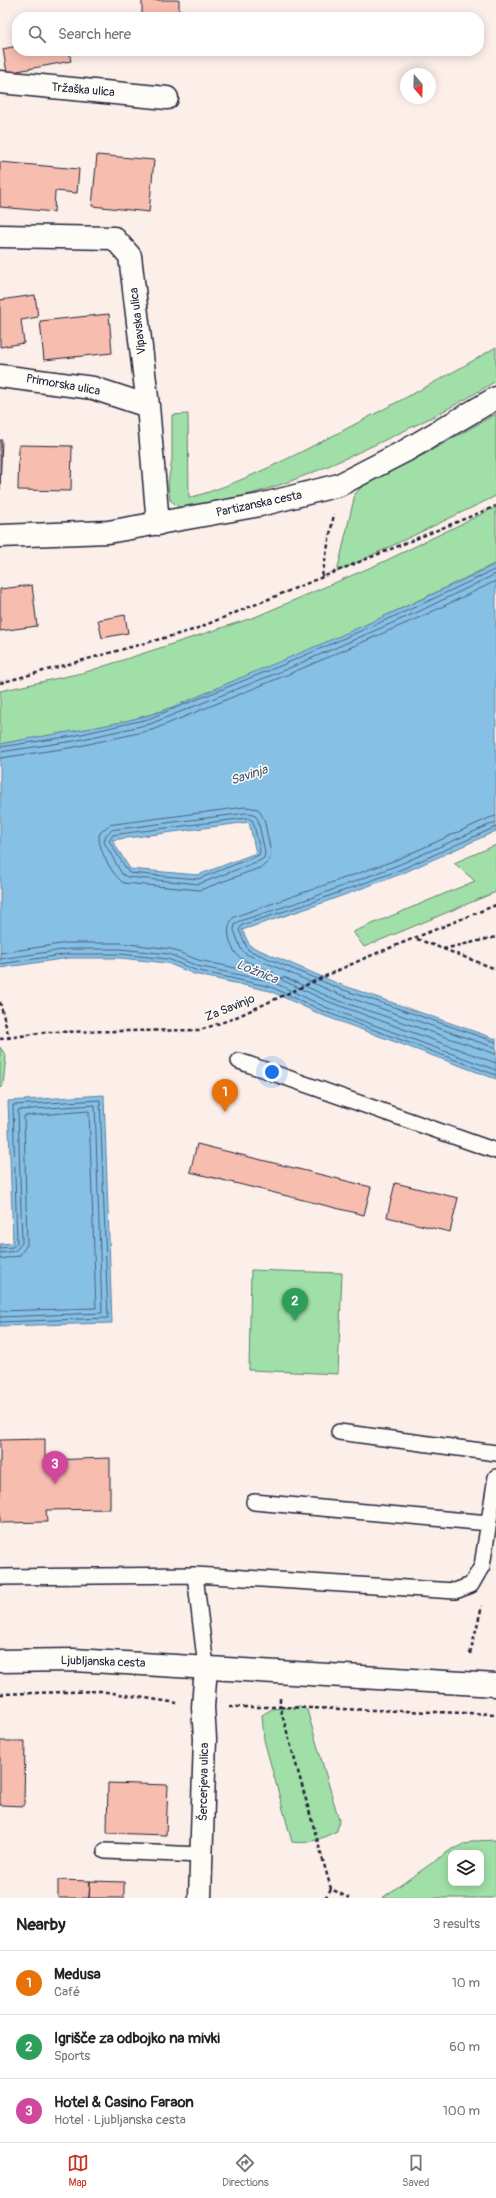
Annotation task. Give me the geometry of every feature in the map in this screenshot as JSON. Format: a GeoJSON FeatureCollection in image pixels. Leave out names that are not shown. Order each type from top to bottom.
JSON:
{"type":"FeatureCollection","features":[{"type":"Feature","properties":{"kind":"street","name":"Tržaška ulica"},"geometry":{"type":"LineString","coordinates":[[0,82],[167,98]]}},
{"type":"Feature","properties":{"kind":"street","name":"Vipavska ulica"},"geometry":{"type":"LineString","coordinates":[[0,236],[114,238],[130,256],[148,406],[158,524]]}},
{"type":"Feature","properties":{"kind":"street","name":"Primorska ulica"},"geometry":{"type":"LineString","coordinates":[[0,376],[93,388],[148,406]]}},
{"type":"Feature","properties":{"kind":"street","name":"Partizanska cesta"},"geometry":{"type":"LineString","coordinates":[[0,536],[108,532],[260,505],[339,485],[405,451],[496,398]]}},
{"type":"Feature","properties":{"kind":"street","name":"Ljubljanska cesta"},"geometry":{"type":"LineString","coordinates":[[0,1661],[74,1660],[496,1686]]}},
{"type":"Feature","properties":{"kind":"street","name":"Šercerjeva ulica"},"geometry":{"type":"LineString","coordinates":[[200,1898],[205,1739],[203,1707],[206,1667]]}},
{"type":"Feature","properties":{"kind":"lane"},"geometry":{"type":"LineString","coordinates":[[239,1061],[496,1151]]}},
{"type":"Feature","properties":{"kind":"lane"},"geometry":{"type":"LineString","coordinates":[[339,1432],[496,1453]]}},
{"type":"Feature","properties":{"kind":"lane"},"geometry":{"type":"LineString","coordinates":[[0,1577],[195,1575],[455,1591],[471,1585],[482,1566],[496,1476]]}},
{"type":"Feature","properties":{"kind":"lane"},"geometry":{"type":"LineString","coordinates":[[254,1502],[489,1523]]}},
{"type":"Feature","properties":{"kind":"lane"},"geometry":{"type":"LineString","coordinates":[[195,1575],[206,1667]]}},
{"type":"Feature","properties":{"kind":"lane"},"geometry":{"type":"LineString","coordinates":[[105,1851],[202,1854]]}},
{"type":"Feature","properties":{"kind":"path"},"geometry":{"type":"LineString","coordinates":[[322,576],[339,485]]}},
{"type":"Feature","properties":{"kind":"path"},"geometry":{"type":"LineString","coordinates":[[0,683],[193,630],[496,506]]}},
{"type":"Feature","properties":{"kind":"path","name":"Za Savinjo"},"geometry":{"type":"LineString","coordinates":[[0,1039],[48,1032],[200,1030],[232,1019],[365,958],[496,904]]}},
{"type":"Feature","properties":{"kind":"path"},"geometry":{"type":"LineString","coordinates":[[443,949],[496,937]]}},
{"type":"Feature","properties":{"kind":"path"},"geometry":{"type":"LineString","coordinates":[[416,938],[496,969]]}},
{"type":"Feature","properties":{"kind":"path"},"geometry":{"type":"LineString","coordinates":[[0,1002],[9,1038]]}},
{"type":"Feature","properties":{"kind":"path"},"geometry":{"type":"LineString","coordinates":[[283,1672],[280,1706],[331,1889],[349,1898]]}},
{"type":"Feature","properties":{"kind":"path"},"geometry":{"type":"LineString","coordinates":[[0,1694],[100,1691],[203,1707],[280,1706],[496,1714]]}},
{"type":"Feature","properties":{"kind":"path"},"geometry":{"type":"LineString","coordinates":[[325,1898],[331,1889]]}},
{"type":"Feature","properties":{"kind":"green space"},"geometry":{"type":"Polygon","coordinates":[[[496,347],[496,381],[450,408],[347,458],[277,486],[229,500],[180,508],[170,500],[168,483],[172,460],[172,415],[188,414],[189,498],[229,485],[288,459],[421,390],[496,347]]]}},
{"type":"Feature","properties":{"kind":"green space"},"geometry":{"type":"Polygon","coordinates":[[[496,414],[496,496],[337,572],[355,494],[365,483],[425,454],[496,414]]]}},
{"type":"Feature","properties":{"kind":"green space"},"geometry":{"type":"Polygon","coordinates":[[[496,507],[496,563],[370,623],[188,701],[136,719],[78,731],[0,744],[0,691],[86,672],[255,617],[383,562],[496,507]]]}},
{"type":"Feature","properties":{"kind":"green space"},"geometry":{"type":"Polygon","coordinates":[[[496,845],[496,892],[364,947],[353,932],[475,881],[454,863],[496,845]]]}},
{"type":"Feature","properties":{"kind":"green space"},"geometry":{"type":"Polygon","coordinates":[[[0,1047],[6,1056],[3,1085],[0,1088],[0,1047]]]}},
{"type":"Feature","properties":{"kind":"green space"},"geometry":{"type":"Polygon","coordinates":[[[251,1270],[342,1273],[338,1374],[249,1370],[251,1270]]]}},
{"type":"Feature","properties":{"kind":"green space"},"geometry":{"type":"Polygon","coordinates":[[[300,1706],[307,1710],[339,1820],[337,1831],[304,1843],[292,1842],[264,1740],[262,1715],[272,1709],[300,1706]]]}},
{"type":"Feature","properties":{"kind":"green space"},"geometry":{"type":"Polygon","coordinates":[[[496,1840],[496,1894],[492,1898],[382,1898],[448,1852],[448,1886],[484,1886],[484,1850],[451,1850],[474,1841],[496,1840]]]}},
{"type":"Feature","properties":{"kind":"water"},"geometry":{"type":"Polygon","coordinates":[[[496,564],[496,831],[401,874],[314,906],[242,930],[250,946],[339,984],[496,1039],[496,1079],[322,1015],[270,991],[194,974],[167,963],[120,958],[69,958],[0,968],[0,744],[128,721],[158,712],[403,608],[496,564]],[[249,822],[112,840],[130,869],[198,875],[256,853],[249,822]]]}},
{"type":"Feature","properties":{"kind":"water"},"geometry":{"type":"Polygon","coordinates":[[[104,1095],[112,1323],[0,1326],[0,1244],[13,1243],[8,1101],[104,1095]]]}},
{"type":"Feature","properties":{"kind":"building"},"geometry":{"type":"Polygon","coordinates":[[[142,0],[179,0],[179,12],[142,12],[142,0]]]}},
{"type":"Feature","properties":{"kind":"building"},"geometry":{"type":"Polygon","coordinates":[[[12,47],[12,56],[70,56],[71,61],[7,73],[3,49],[12,47]]]}},
{"type":"Feature","properties":{"kind":"building"},"geometry":{"type":"Polygon","coordinates":[[[97,155],[154,160],[149,212],[92,206],[97,155]]]}},
{"type":"Feature","properties":{"kind":"building"},"geometry":{"type":"Polygon","coordinates":[[[0,162],[79,169],[77,193],[55,191],[54,212],[0,207],[0,162]]]}},
{"type":"Feature","properties":{"kind":"building"},"geometry":{"type":"Polygon","coordinates":[[[35,295],[38,317],[21,320],[24,343],[0,347],[0,300],[35,295]]]}},
{"type":"Feature","properties":{"kind":"building"},"geometry":{"type":"Polygon","coordinates":[[[109,314],[112,353],[44,360],[40,321],[109,314]]]}},
{"type":"Feature","properties":{"kind":"building"},"geometry":{"type":"Polygon","coordinates":[[[0,440],[2,440],[0,490],[0,440]]]}},
{"type":"Feature","properties":{"kind":"building"},"geometry":{"type":"Polygon","coordinates":[[[19,445],[72,446],[71,491],[18,490],[19,445]]]}},
{"type":"Feature","properties":{"kind":"building"},"geometry":{"type":"Polygon","coordinates":[[[32,585],[37,626],[0,631],[0,589],[32,585]]]}},
{"type":"Feature","properties":{"kind":"building"},"geometry":{"type":"Polygon","coordinates":[[[125,615],[128,633],[102,638],[98,620],[125,615]]]}},
{"type":"Feature","properties":{"kind":"building"},"geometry":{"type":"Polygon","coordinates":[[[197,1144],[371,1187],[364,1215],[190,1172],[197,1144]]]}},
{"type":"Feature","properties":{"kind":"building"},"geometry":{"type":"Polygon","coordinates":[[[395,1183],[458,1198],[450,1232],[387,1217],[395,1183]]]}},
{"type":"Feature","properties":{"kind":"building"},"geometry":{"type":"Polygon","coordinates":[[[45,1439],[45,1460],[110,1458],[110,1509],[46,1510],[47,1522],[0,1523],[0,1440],[45,1439]]]}},
{"type":"Feature","properties":{"kind":"building"},"geometry":{"type":"Polygon","coordinates":[[[0,1741],[25,1741],[24,1806],[0,1805],[0,1741]]]}},
{"type":"Feature","properties":{"kind":"building"},"geometry":{"type":"Polygon","coordinates":[[[108,1783],[168,1785],[166,1835],[107,1833],[108,1783]]]}},
{"type":"Feature","properties":{"kind":"building"},"geometry":{"type":"Polygon","coordinates":[[[58,1880],[90,1881],[89,1898],[58,1898],[58,1880]]]}},
{"type":"Feature","properties":{"kind":"building"},"geometry":{"type":"Polygon","coordinates":[[[90,1881],[124,1882],[124,1898],[89,1898],[90,1881]]]}},
{"type":"Feature","properties":{"kind":"place","name":"Medusa"},"geometry":{"type":"Point","coordinates":[225,1112]}},
{"type":"Feature","properties":{"kind":"place","name":"Igrišče za odbojko na mivki"},"geometry":{"type":"Point","coordinates":[295,1321]}},
{"type":"Feature","properties":{"kind":"place","name":"Hotel & Casino Faraon"},"geometry":{"type":"Point","coordinates":[55,1484]}},
{"type":"Feature","properties":{"kind":"water label","name":"Savinja"},"geometry":{"type":"Point","coordinates":[249,775]}},
{"type":"Feature","properties":{"kind":"water label","name":"Ložnica"},"geometry":{"type":"Point","coordinates":[257,972]}}]}
